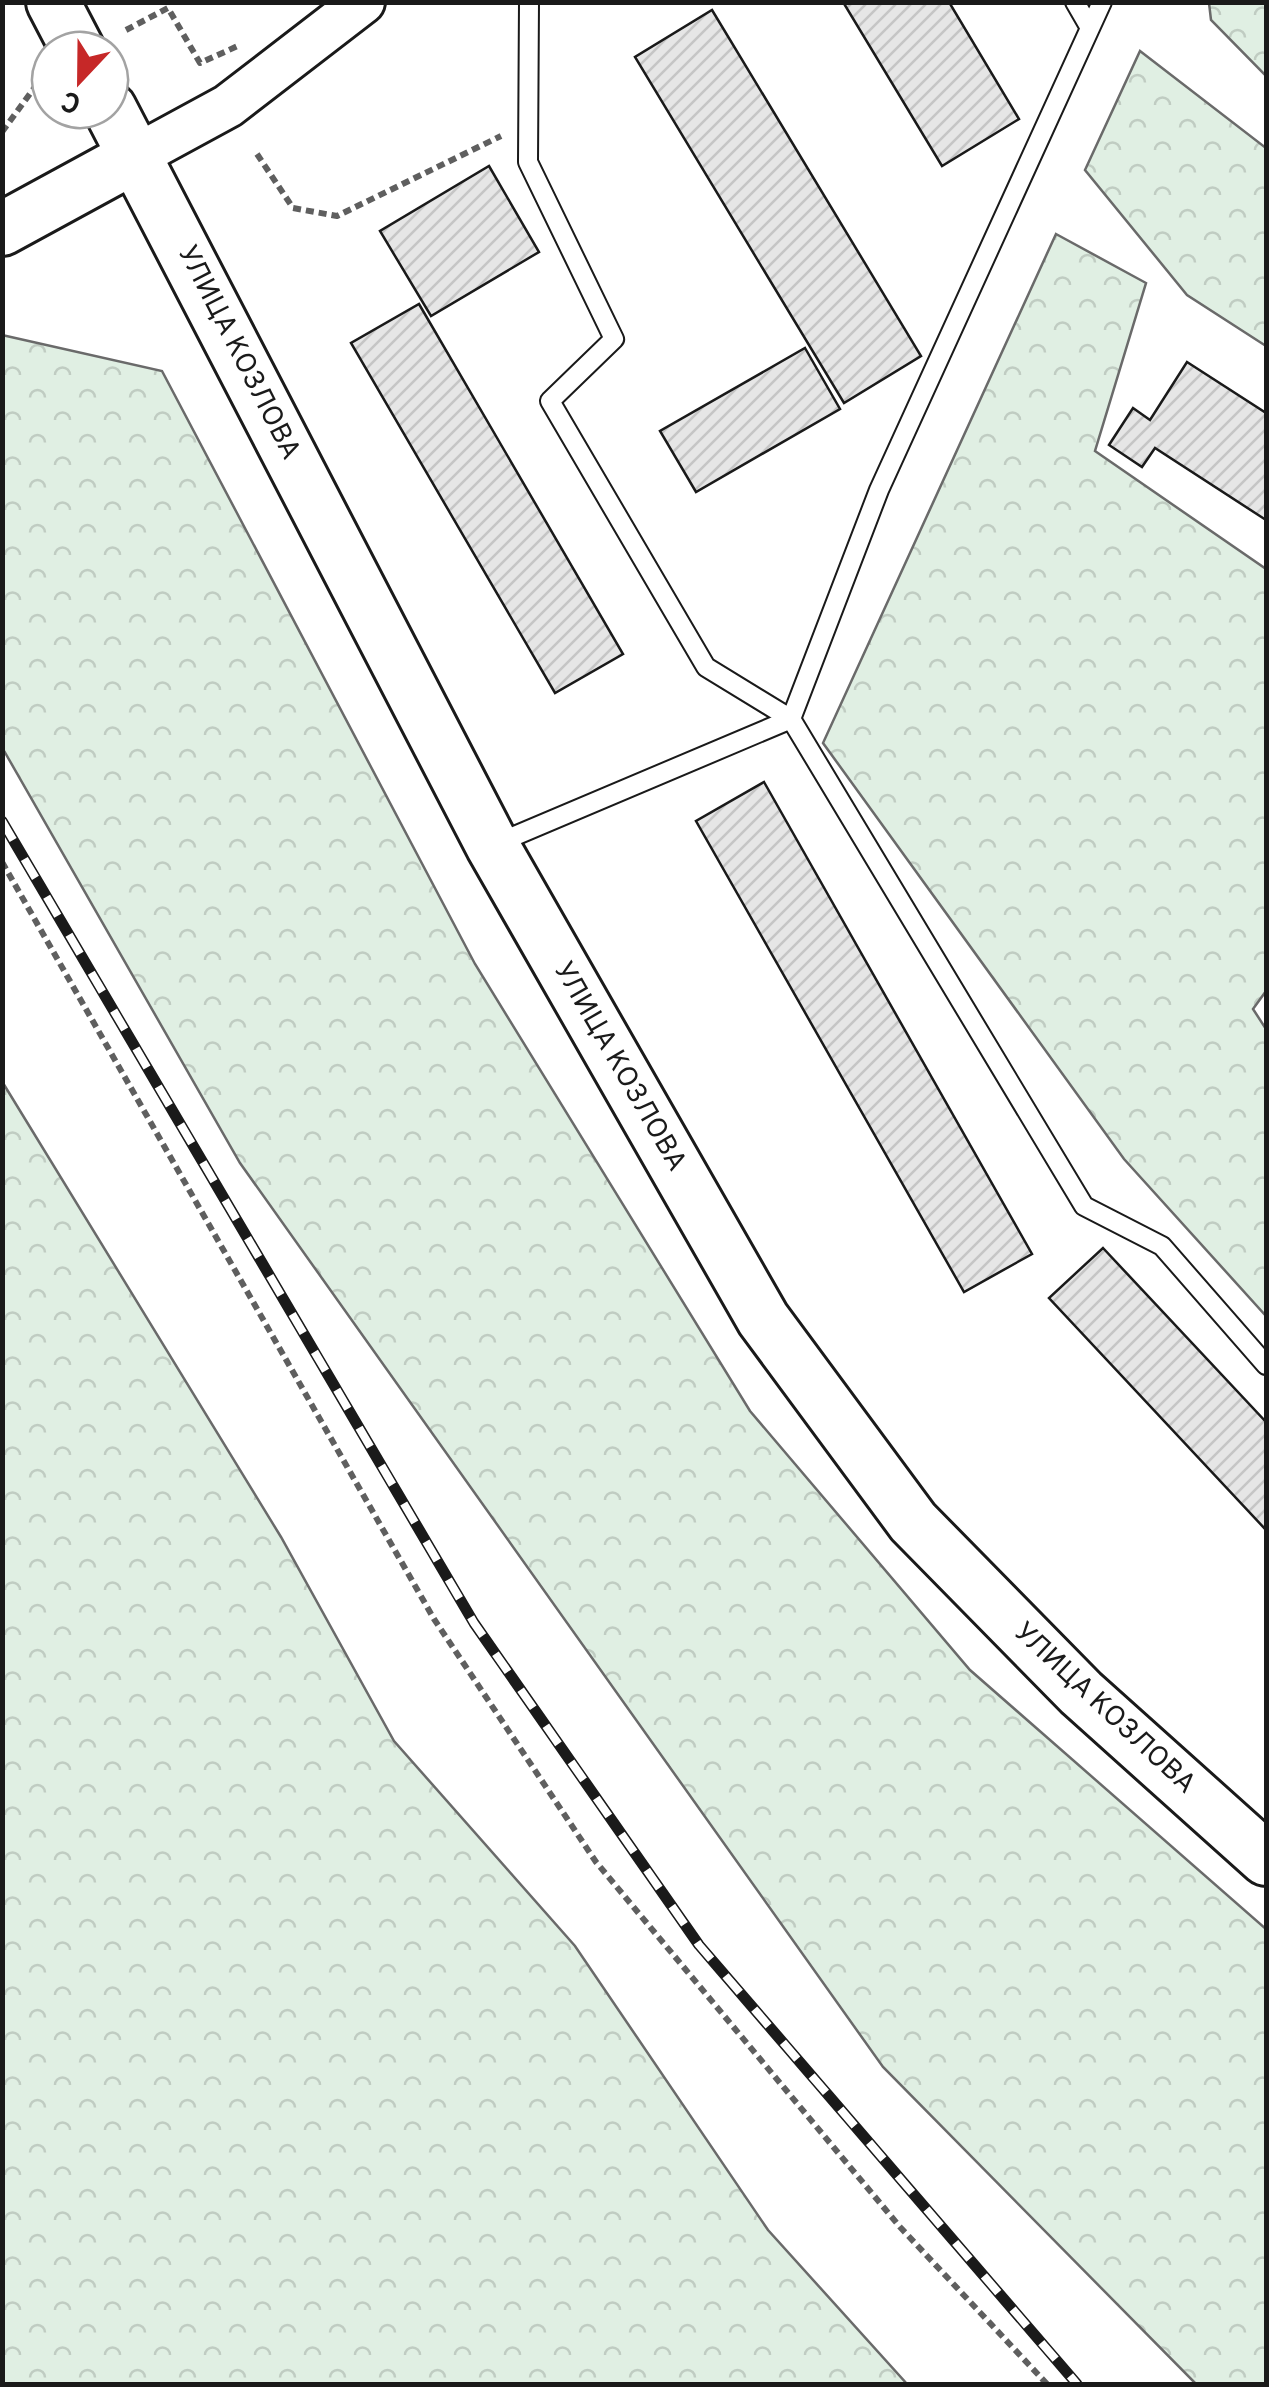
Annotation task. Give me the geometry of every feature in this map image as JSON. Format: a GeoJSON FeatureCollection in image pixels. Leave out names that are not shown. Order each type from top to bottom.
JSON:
{"type":"FeatureCollection","features":[{"type":"Feature","properties":{"kind":"main road"},"geometry":{"type":"LineString","coordinates":[[53,2],[56,30]]}},
{"type":"Feature","properties":{"kind":"main road","name":"УЛИЦА КОЗЛОВА"},"geometry":{"type":"LineString","coordinates":[[122,130],[492,845],[763,1319],[913,1522],[1081,1694],[1266,1860]]}},
{"type":"Feature","properties":{"kind":"main road"},"geometry":{"type":"LineString","coordinates":[[2,230],[136,156]]}},
{"type":"Feature","properties":{"kind":"street"},"geometry":{"type":"LineString","coordinates":[[136,156],[228,106],[362,2]]}},
{"type":"Feature","properties":{"kind":"lane"},"geometry":{"type":"LineString","coordinates":[[529,2],[528,162],[614,339],[550,401],[706,666],[791,719],[1084,1206],[1162,1246],[1266,1365]]}},
{"type":"Feature","properties":{"kind":"lane"},"geometry":{"type":"LineString","coordinates":[[1075,2],[1090,28]]}},
{"type":"Feature","properties":{"kind":"lane"},"geometry":{"type":"LineString","coordinates":[[492,845],[791,719],[879,490],[1102,2]]}},
{"type":"Feature","properties":{"kind":"path"},"geometry":{"type":"LineString","coordinates":[[126,30],[168,8],[200,63],[244,42]]}},
{"type":"Feature","properties":{"kind":"path"},"geometry":{"type":"LineString","coordinates":[[2,132],[30,99]]}},
{"type":"Feature","properties":{"kind":"path"},"geometry":{"type":"LineString","coordinates":[[258,154],[292,208],[337,216],[529,122]]}},
{"type":"Feature","properties":{"kind":"path"},"geometry":{"type":"LineString","coordinates":[[2,862],[434,1619],[596,1862],[900,2227],[1047,2384]]}},
{"type":"Feature","properties":{"kind":"green space"},"geometry":{"type":"Polygon","coordinates":[[[1209,3],[1266,3],[1266,76],[1211,20],[1209,3]]]}},
{"type":"Feature","properties":{"kind":"green space"},"geometry":{"type":"Polygon","coordinates":[[[1140,51],[1266,148],[1266,346],[1187,295],[1085,170],[1140,51]]]}},
{"type":"Feature","properties":{"kind":"green space"},"geometry":{"type":"Polygon","coordinates":[[[1056,234],[1146,283],[1095,451],[1266,569],[1266,991],[1253,1009],[1266,1029],[1266,1316],[1124,1159],[823,743],[1056,234]]]}},
{"type":"Feature","properties":{"kind":"green space"},"geometry":{"type":"Polygon","coordinates":[[[2,335],[162,371],[475,964],[750,1411],[970,1670],[1266,1929],[1266,2384],[1196,2384],[883,2067],[240,1163],[3,749],[2,335]]]}},
{"type":"Feature","properties":{"kind":"green space"},"geometry":{"type":"Polygon","coordinates":[[[3,1083],[281,1537],[394,1741],[575,1946],[768,2230],[907,2384],[3,2384],[3,1083]]]}},
{"type":"Feature","properties":{"kind":"building"},"geometry":{"type":"Polygon","coordinates":[[[843,2],[949,2],[1019,119],[942,166],[843,2]]]}},
{"type":"Feature","properties":{"kind":"building"},"geometry":{"type":"Polygon","coordinates":[[[712,10],[921,356],[844,403],[635,57],[712,10]]]}},
{"type":"Feature","properties":{"kind":"building"},"geometry":{"type":"Polygon","coordinates":[[[489,166],[539,252],[431,316],[380,231],[489,166]]]}},
{"type":"Feature","properties":{"kind":"building"},"geometry":{"type":"Polygon","coordinates":[[[419,304],[623,654],[555,693],[351,343],[419,304]]]}},
{"type":"Feature","properties":{"kind":"building"},"geometry":{"type":"Polygon","coordinates":[[[805,348],[840,409],[696,492],[660,431],[805,348]]]}},
{"type":"Feature","properties":{"kind":"building"},"geometry":{"type":"Polygon","coordinates":[[[1187,362],[1266,413],[1266,520],[1155,448],[1142,467],[1109,445],[1133,408],[1150,420],[1187,362]]]}},
{"type":"Feature","properties":{"kind":"building"},"geometry":{"type":"Polygon","coordinates":[[[764,782],[1032,1254],[964,1292],[696,821],[764,782]]]}},
{"type":"Feature","properties":{"kind":"building"},"geometry":{"type":"Polygon","coordinates":[[[1103,1248],[1266,1422],[1266,1530],[1049,1298],[1103,1248]]]}},
{"type":"Feature","properties":{"kind":"railway"},"geometry":{"type":"LineString","coordinates":[[2,821],[474,1623],[699,1945],[1077,2384]]}}]}
